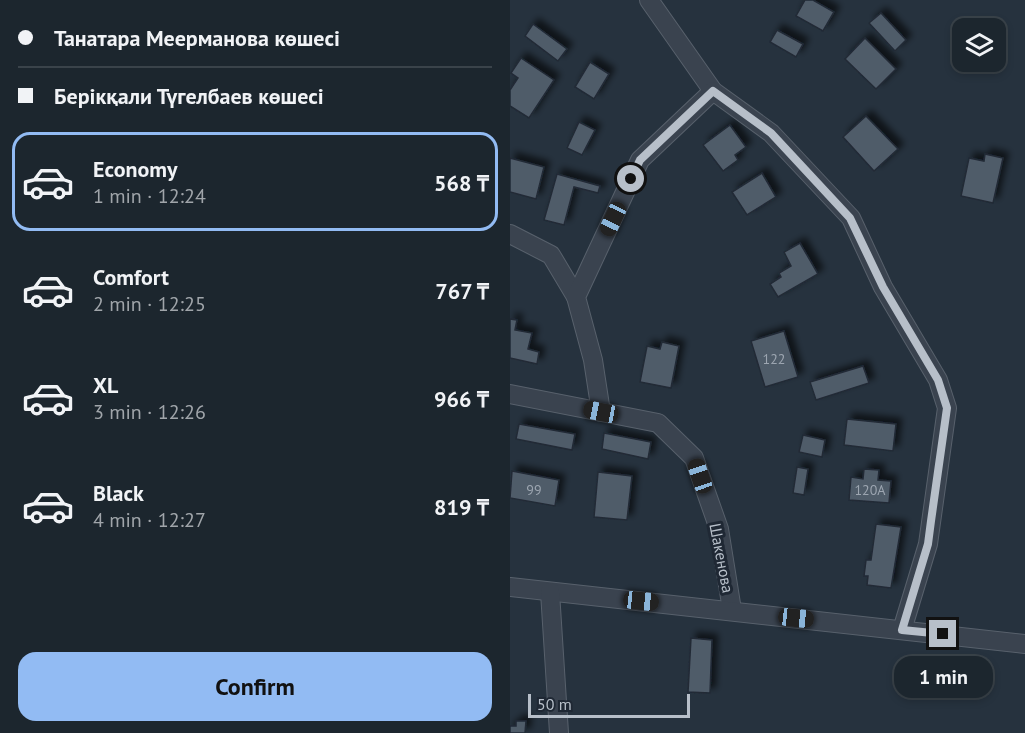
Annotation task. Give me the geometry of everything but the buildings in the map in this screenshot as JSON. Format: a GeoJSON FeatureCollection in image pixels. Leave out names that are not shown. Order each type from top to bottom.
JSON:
{"type":"FeatureCollection","features":[{"type":"Feature","properties":{"kind":"street"},"geometry":{"type":"LineString","coordinates":[[649,0],[713,91],[771,133],[850,218],[883,287],[938,380],[947,408],[928,544],[902,630]]}},
{"type":"Feature","properties":{"kind":"street"},"geometry":{"type":"LineString","coordinates":[[576,297],[640,160],[713,91]]}},
{"type":"Feature","properties":{"kind":"street"},"geometry":{"type":"LineString","coordinates":[[510,234],[551,255],[576,297],[593,360],[601,412]]}},
{"type":"Feature","properties":{"kind":"street","name":"Шакенова"},"geometry":{"type":"LineString","coordinates":[[510,394],[658,423],[694,458],[719,529],[732,610]]}},
{"type":"Feature","properties":{"kind":"street"},"geometry":{"type":"LineString","coordinates":[[510,587],[1025,644]]}},
{"type":"Feature","properties":{"kind":"street"},"geometry":{"type":"LineString","coordinates":[[550,592],[559,733]]}},
{"type":"Feature","properties":{"kind":"route"},"geometry":{"type":"LineString","coordinates":[[631,179],[640,160],[713,91],[771,133],[850,218],[883,287],[938,380],[947,408],[928,544],[902,630],[943,634]]}}]}
